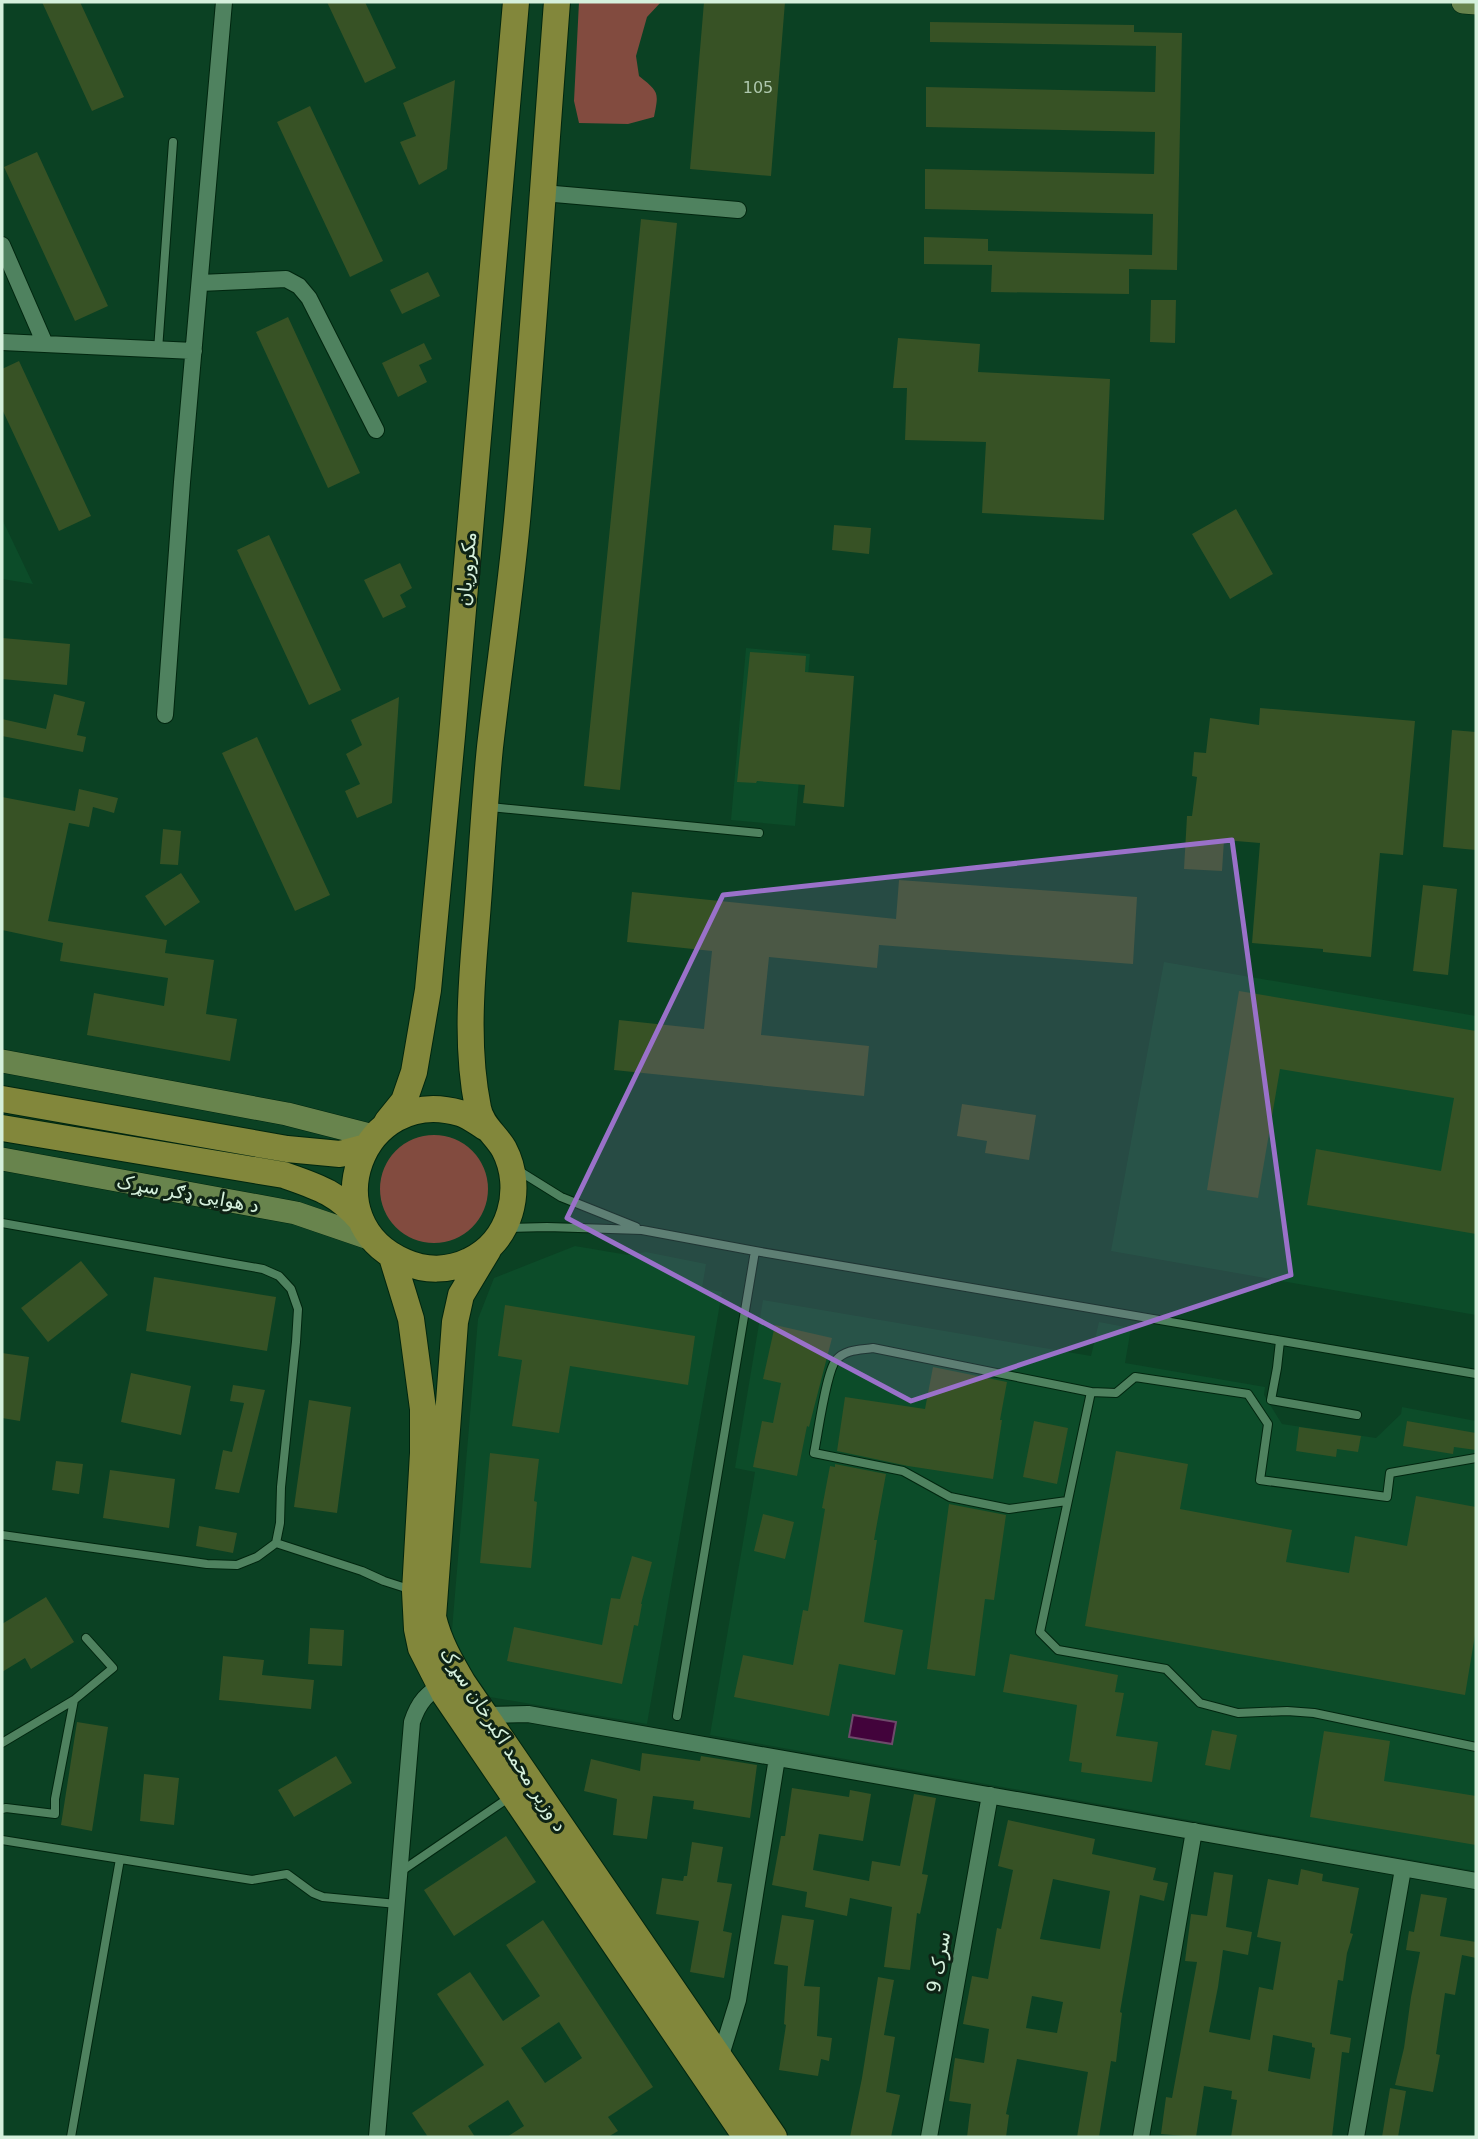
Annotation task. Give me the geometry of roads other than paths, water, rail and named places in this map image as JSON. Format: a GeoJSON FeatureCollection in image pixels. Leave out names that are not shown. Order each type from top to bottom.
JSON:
{"type":"FeatureCollection","features":[{"type":"Feature","properties":{"kind":"main road","name":"مکروریان"},"geometry":{"type":"LineString","coordinates":[[374,1136],[404,1101],[414,1072],[428,990],[454,722],[516,2]]}},
{"type":"Feature","properties":{"kind":"main road"},"geometry":{"type":"LineString","coordinates":[[2,1128],[284,1175],[325,1189],[346,1204],[392,1257],[416,1267],[443,1269],[469,1261],[498,1237],[512,1209],[514,1187],[511,1166],[502,1146],[478,1113],[472,1059],[471,989],[489,752],[518,514],[557,2]]}},
{"type":"Feature","properties":{"kind":"main road"},"geometry":{"type":"LineString","coordinates":[[1463,2],[1476,4]]}},
{"type":"Feature","properties":{"kind":"main road"},"geometry":{"type":"LineString","coordinates":[[2,1061],[288,1114],[374,1136]]}},
{"type":"Feature","properties":{"kind":"main road"},"geometry":{"type":"LineString","coordinates":[[2,1099],[287,1149],[340,1154],[374,1136],[408,1112],[437,1108],[464,1114],[488,1129]]}},
{"type":"Feature","properties":{"kind":"main road"},"geometry":{"type":"LineString","coordinates":[[366,1229],[355,1195],[356,1170],[374,1136]]}},
{"type":"Feature","properties":{"kind":"main road","name":"د هوایی ډګر سړک"},"geometry":{"type":"LineString","coordinates":[[2,1159],[296,1213],[366,1229]]}},
{"type":"Feature","properties":{"kind":"main road","name":"د وزیر محمد اکبرخان سړک"},"geometry":{"type":"LineString","coordinates":[[498,1237],[461,1295],[455,1322],[433,1617],[437,1636],[445,1653],[449,1680],[513,1795],[712,2068],[774,2137]]}},
{"type":"Feature","properties":{"kind":"main road","name":"د وزیر محمد اکبرخان سړک"},"geometry":{"type":"LineString","coordinates":[[392,1257],[411,1319],[423,1409],[415,1591],[416,1629],[421,1648],[485,1715],[712,2068],[746,2137]]}},
{"type":"Feature","properties":{"kind":"street"},"geometry":{"type":"LineString","coordinates":[[165,715],[224,2]]}},
{"type":"Feature","properties":{"kind":"street"},"geometry":{"type":"LineString","coordinates":[[542,194],[738,210]]}},
{"type":"Feature","properties":{"kind":"street"},"geometry":{"type":"LineString","coordinates":[[2,246],[45,344]]}},
{"type":"Feature","properties":{"kind":"street"},"geometry":{"type":"LineString","coordinates":[[200,283],[286,279],[299,286],[309,298],[376,430]]}},
{"type":"Feature","properties":{"kind":"street"},"geometry":{"type":"LineString","coordinates":[[2,342],[194,351]]}},
{"type":"Feature","properties":{"kind":"street"},"geometry":{"type":"LineString","coordinates":[[377,2137],[412,1722],[426,1694],[449,1680]]}},
{"type":"Feature","properties":{"kind":"street"},"geometry":{"type":"LineString","coordinates":[[485,1715],[528,1714],[1476,1881]]}},
{"type":"Feature","properties":{"kind":"street"},"geometry":{"type":"LineString","coordinates":[[712,2068],[738,2000],[777,1758]]}},
{"type":"Feature","properties":{"kind":"street","name":"سرک 9"},"geometry":{"type":"LineString","coordinates":[[929,2137],[990,1795]]}},
{"type":"Feature","properties":{"kind":"street"},"geometry":{"type":"LineString","coordinates":[[1141,2137],[1194,1831]]}},
{"type":"Feature","properties":{"kind":"street"},"geometry":{"type":"LineString","coordinates":[[1356,2137],[1403,1869]]}},
{"type":"Feature","properties":{"kind":"lane"},"geometry":{"type":"LineString","coordinates":[[158,350],[173,142]]}},
{"type":"Feature","properties":{"kind":"lane"},"geometry":{"type":"LineString","coordinates":[[485,807],[759,833]]}},
{"type":"Feature","properties":{"kind":"lane"},"geometry":{"type":"LineString","coordinates":[[511,1166],[561,1198],[642,1230]]}},
{"type":"Feature","properties":{"kind":"lane"},"geometry":{"type":"LineString","coordinates":[[2,1223],[262,1269],[279,1276],[290,1289],[298,1309],[280,1523],[276,1543],[257,1558],[237,1564],[207,1564],[2,1535]]}},
{"type":"Feature","properties":{"kind":"lane"},"geometry":{"type":"LineString","coordinates":[[498,1237],[547,1227],[642,1230],[1476,1374]]}},
{"type":"Feature","properties":{"kind":"lane"},"geometry":{"type":"LineString","coordinates":[[677,1716],[755,1251]]}},
{"type":"Feature","properties":{"kind":"lane"},"geometry":{"type":"LineString","coordinates":[[1280,1340],[1278,1368],[1271,1400],[1357,1415]]}},
{"type":"Feature","properties":{"kind":"lane"},"geometry":{"type":"LineString","coordinates":[[1067,1501],[1009,1508],[950,1497],[903,1471],[814,1453],[829,1376],[835,1360],[849,1351],[873,1348],[1091,1392],[1116,1393],[1135,1377],[1248,1394],[1268,1424],[1260,1480],[1387,1497],[1390,1473],[1476,1458]]}},
{"type":"Feature","properties":{"kind":"lane"},"geometry":{"type":"LineString","coordinates":[[1091,1392],[1040,1632],[1058,1650],[1166,1669],[1200,1703],[1238,1713],[1314,1713],[1476,1747]]}},
{"type":"Feature","properties":{"kind":"lane"},"geometry":{"type":"LineString","coordinates":[[276,1543],[415,1591]]}},
{"type":"Feature","properties":{"kind":"lane"},"geometry":{"type":"LineString","coordinates":[[2,1743],[74,1700],[113,1668],[86,1638]]}},
{"type":"Feature","properties":{"kind":"lane"},"geometry":{"type":"LineString","coordinates":[[2,1810],[6,1808],[55,1814],[55,1800],[74,1700]]}},
{"type":"Feature","properties":{"kind":"lane"},"geometry":{"type":"LineString","coordinates":[[400,1872],[513,1795]]}},
{"type":"Feature","properties":{"kind":"lane"},"geometry":{"type":"LineString","coordinates":[[2,1840],[252,1880],[286,1874],[313,1894],[323,1897],[397,1904]]}},
{"type":"Feature","properties":{"kind":"lane"},"geometry":{"type":"LineString","coordinates":[[71,2137],[120,1859]]}}]}
